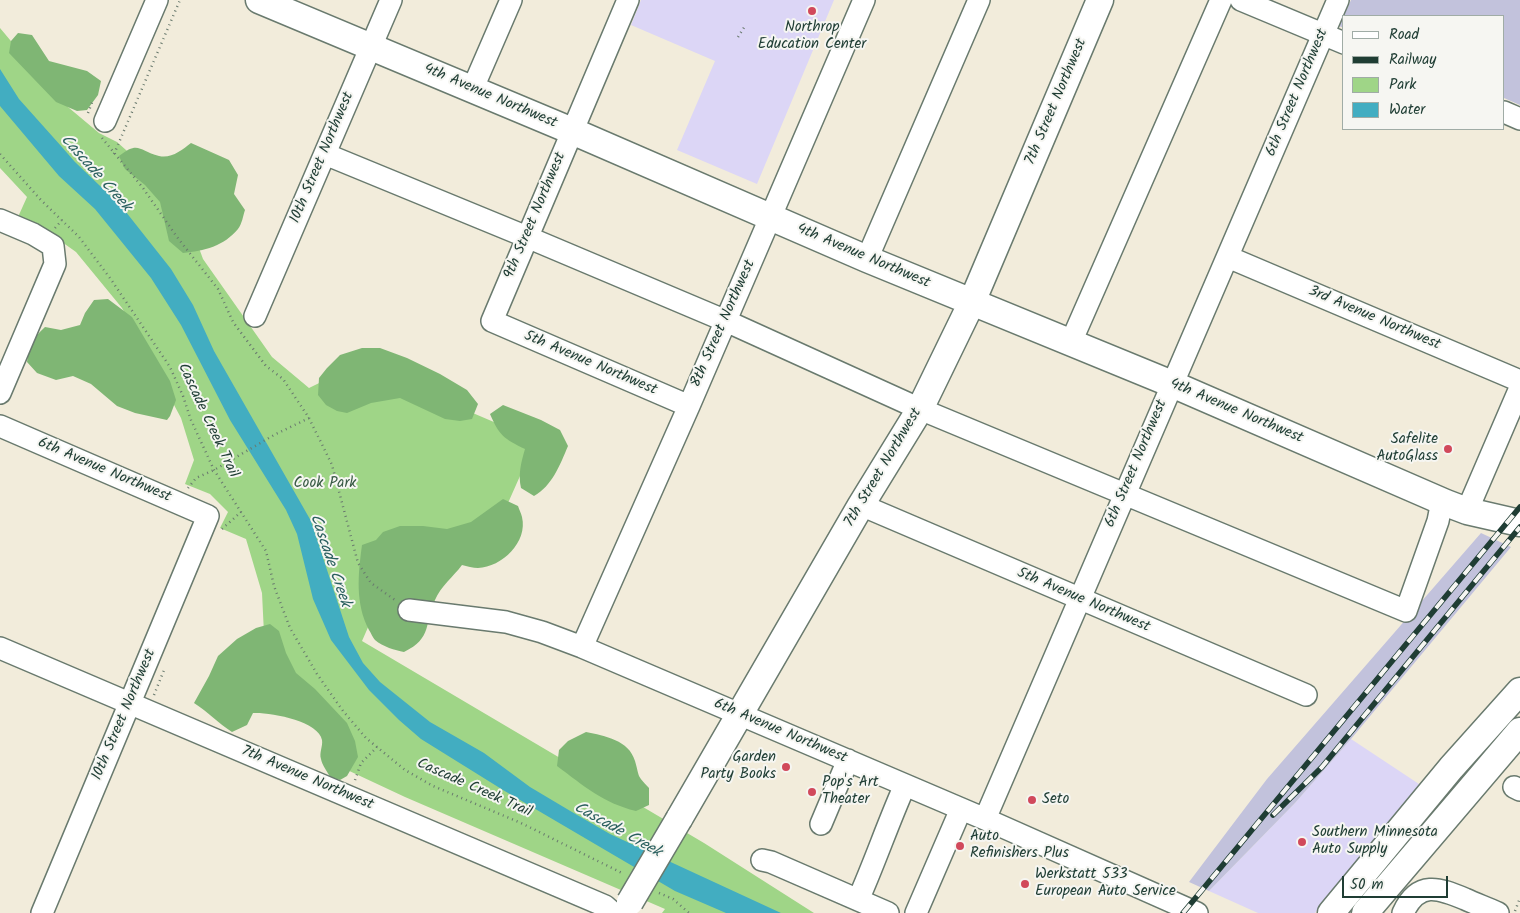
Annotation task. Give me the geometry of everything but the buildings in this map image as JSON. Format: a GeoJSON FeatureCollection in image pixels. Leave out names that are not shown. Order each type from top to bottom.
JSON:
{"type":"FeatureCollection","features":[{"type":"Feature","properties":{"kind":"main road","name":"7th Street Northwest"},"geometry":{"type":"LineString","coordinates":[[622,909],[679,818],[861,505],[920,409],[972,302],[1100,0]]}},
{"type":"Feature","properties":{"kind":"main road","name":"4th Avenue Northwest"},"geometry":{"type":"LineString","coordinates":[[268,2],[572,131],[770,218],[1172,384],[1442,501],[1467,511],[1520,523]]}},
{"type":"Feature","properties":{"kind":"main road","name":"4th Avenue Northwest"},"geometry":{"type":"LineString","coordinates":[[1467,511],[1498,533],[1520,542]]}},
{"type":"Feature","properties":{"kind":"main road"},"geometry":{"type":"LineString","coordinates":[[1331,913],[1458,761],[1520,691]]}},
{"type":"Feature","properties":{"kind":"main road"},"geometry":{"type":"LineString","coordinates":[[1365,913],[1520,731]]}},
{"type":"Feature","properties":{"kind":"street"},"geometry":{"type":"LineString","coordinates":[[105,121],[157,0]]}},
{"type":"Feature","properties":{"kind":"street","name":"10th Street Northwest"},"geometry":{"type":"LineString","coordinates":[[255,316],[392,0]]}},
{"type":"Feature","properties":{"kind":"street"},"geometry":{"type":"LineString","coordinates":[[472,90],[511,0]]}},
{"type":"Feature","properties":{"kind":"street","name":"9th Street Northwest"},"geometry":{"type":"LineString","coordinates":[[492,321],[628,0]]}},
{"type":"Feature","properties":{"kind":"street","name":"8th Street Northwest"},"geometry":{"type":"LineString","coordinates":[[582,647],[726,321],[864,0]]}},
{"type":"Feature","properties":{"kind":"street"},"geometry":{"type":"LineString","coordinates":[[867,259],[979,0]]}},
{"type":"Feature","properties":{"kind":"street"},"geometry":{"type":"LineString","coordinates":[[1071,342],[1221,0]]}},
{"type":"Feature","properties":{"kind":"street"},"geometry":{"type":"LineString","coordinates":[[1241,0],[1342,43]]}},
{"type":"Feature","properties":{"kind":"street","name":"6th Street Northwest"},"geometry":{"type":"LineString","coordinates":[[985,819],[1338,0]]}},
{"type":"Feature","properties":{"kind":"street"},"geometry":{"type":"LineString","coordinates":[[1505,112],[1520,119]]}},
{"type":"Feature","properties":{"kind":"street"},"geometry":{"type":"LineString","coordinates":[[325,154],[726,321],[920,409],[1406,611],[1438,521],[1442,501]]}},
{"type":"Feature","properties":{"kind":"street"},"geometry":{"type":"LineString","coordinates":[[0,220],[33,234],[53,246],[55,264],[0,393]]}},
{"type":"Feature","properties":{"kind":"street","name":"3rd Avenue Northwest"},"geometry":{"type":"LineString","coordinates":[[1228,257],[1520,381]]}},
{"type":"Feature","properties":{"kind":"street","name":"5th Avenue Northwest"},"geometry":{"type":"LineString","coordinates":[[492,321],[688,406]]}},
{"type":"Feature","properties":{"kind":"street"},"geometry":{"type":"LineString","coordinates":[[1467,511],[1520,388]]}},
{"type":"Feature","properties":{"kind":"street","name":"6th Avenue Northwest"},"geometry":{"type":"LineString","coordinates":[[0,426],[214,524]]}},
{"type":"Feature","properties":{"kind":"street","name":"5th Avenue Northwest"},"geometry":{"type":"LineString","coordinates":[[861,505],[1306,695]]}},
{"type":"Feature","properties":{"kind":"street","name":"10th Street Northwest"},"geometry":{"type":"LineString","coordinates":[[42,913],[130,704],[214,524]]}},
{"type":"Feature","properties":{"kind":"street","name":"6th Avenue Northwest"},"geometry":{"type":"LineString","coordinates":[[408,610],[506,622],[542,632],[582,647],[985,819],[1197,913]]}},
{"type":"Feature","properties":{"kind":"street","name":"7th Avenue Northwest"},"geometry":{"type":"LineString","coordinates":[[0,648],[605,906],[622,909]]}},
{"type":"Feature","properties":{"kind":"street"},"geometry":{"type":"LineString","coordinates":[[821,824],[848,760]]}},
{"type":"Feature","properties":{"kind":"street"},"geometry":{"type":"LineString","coordinates":[[858,900],[905,785]]}},
{"type":"Feature","properties":{"kind":"street"},"geometry":{"type":"LineString","coordinates":[[916,913],[961,809]]}},
{"type":"Feature","properties":{"kind":"street"},"geometry":{"type":"LineString","coordinates":[[762,860],[771,862],[888,913]]}},
{"type":"Feature","properties":{"kind":"street"},"geometry":{"type":"LineString","coordinates":[[1403,913],[1412,899],[1421,892],[1434,888],[1444,890],[1498,913]]}},
{"type":"Feature","properties":{"kind":"path"},"geometry":{"type":"LineString","coordinates":[[180,0],[114,154],[143,188],[177,237],[218,289],[233,322],[266,366],[283,379],[309,418],[332,465],[358,563],[371,583],[408,610]]}},
{"type":"Feature","properties":{"kind":"path"},"geometry":{"type":"LineString","coordinates":[[738,37],[745,26]]}},
{"type":"Feature","properties":{"kind":"path","name":"Cascade Creek Trail"},"geometry":{"type":"LineString","coordinates":[[0,154],[80,238],[145,328],[170,367],[191,420],[214,470],[266,551],[274,586],[290,628],[317,674],[343,711],[366,738],[405,770],[433,786],[528,826],[625,875]]}},
{"type":"Feature","properties":{"kind":"path"},"geometry":{"type":"LineString","coordinates":[[187,489],[196,478],[309,418]]}},
{"type":"Feature","properties":{"kind":"path"},"geometry":{"type":"LineString","coordinates":[[214,524],[241,512]]}},
{"type":"Feature","properties":{"kind":"path"},"geometry":{"type":"LineString","coordinates":[[355,781],[361,763],[378,747]]}},
{"type":"Feature","properties":{"kind":"path"},"geometry":{"type":"LineString","coordinates":[[657,891],[689,913]]}},
{"type":"Feature","properties":{"kind":"path"},"geometry":{"type":"LineString","coordinates":[[1514,913],[1520,898]]}},
{"type":"Feature","properties":{"kind":"shaded area"},"geometry":{"type":"Polygon","coordinates":[[[641,0],[834,0],[757,184],[677,150],[715,61],[631,25],[641,0]]]}},
{"type":"Feature","properties":{"kind":"shaded area"},"geometry":{"type":"Polygon","coordinates":[[[1351,0],[1520,0],[1520,105],[1505,98],[1505,15],[1344,15],[1351,0]]]}},
{"type":"Feature","properties":{"kind":"shaded area"},"geometry":{"type":"Polygon","coordinates":[[[1481,533],[1511,547],[1351,739],[1295,803],[1209,891],[1189,882],[1267,779],[1481,533]]]}},
{"type":"Feature","properties":{"kind":"shaded area"},"geometry":{"type":"Polygon","coordinates":[[[1351,739],[1422,786],[1315,913],[1258,913],[1209,891],[1295,803],[1351,739]]]}},
{"type":"Feature","properties":{"kind":"green space","name":"Cook Park"},"geometry":{"type":"Polygon","coordinates":[[[0,28],[62,102],[99,133],[117,142],[181,199],[203,259],[272,357],[309,388],[358,364],[536,440],[484,557],[412,527],[362,641],[704,843],[814,913],[662,913],[665,909],[405,797],[328,761],[341,727],[265,654],[262,593],[246,539],[220,528],[228,512],[210,494],[185,484],[194,460],[181,418],[122,308],[76,252],[55,237],[18,217],[27,197],[0,168],[0,28]]]}},
{"type":"Feature","properties":{"kind":"green space"},"geometry":{"type":"Polygon","coordinates":[[[18,33],[32,35],[49,61],[87,71],[101,81],[98,95],[87,110],[77,111],[56,102],[9,53],[11,41],[18,33]]]}},
{"type":"Feature","properties":{"kind":"green space"},"geometry":{"type":"Polygon","coordinates":[[[191,143],[229,160],[238,175],[234,194],[245,210],[239,227],[226,240],[213,247],[183,253],[169,241],[160,202],[145,185],[125,169],[119,156],[131,149],[139,148],[163,157],[176,153],[191,143]]]}},
{"type":"Feature","properties":{"kind":"green space"},"geometry":{"type":"Polygon","coordinates":[[[108,299],[132,317],[170,381],[176,400],[167,420],[135,413],[117,406],[91,384],[73,376],[56,380],[37,373],[27,362],[32,343],[45,327],[61,330],[80,325],[85,313],[94,300],[108,299]]]}},
{"type":"Feature","properties":{"kind":"green space"},"geometry":{"type":"Polygon","coordinates":[[[362,348],[380,348],[407,358],[467,390],[478,404],[472,419],[460,421],[445,419],[400,398],[371,403],[347,413],[337,411],[326,405],[318,395],[319,378],[340,355],[362,348]]]}},
{"type":"Feature","properties":{"kind":"green space"},"geometry":{"type":"Polygon","coordinates":[[[503,405],[541,420],[560,430],[568,446],[551,481],[534,496],[521,488],[520,483],[521,464],[525,449],[503,436],[490,414],[503,405]]]}},
{"type":"Feature","properties":{"kind":"green space"},"geometry":{"type":"Polygon","coordinates":[[[503,499],[518,506],[522,517],[521,535],[511,552],[487,567],[476,568],[462,565],[438,595],[424,635],[413,647],[404,652],[385,646],[375,640],[361,610],[359,567],[362,545],[376,540],[383,532],[400,526],[447,529],[471,522],[503,499]]]}},
{"type":"Feature","properties":{"kind":"green space"},"geometry":{"type":"Polygon","coordinates":[[[270,624],[279,631],[286,653],[296,673],[315,689],[347,723],[355,741],[358,757],[347,776],[340,780],[330,777],[322,764],[320,754],[322,740],[319,733],[303,723],[282,716],[253,713],[247,725],[232,732],[194,703],[218,656],[237,639],[256,628],[270,624]]]}},
{"type":"Feature","properties":{"kind":"green space"},"geometry":{"type":"Polygon","coordinates":[[[586,732],[615,740],[627,748],[635,761],[639,776],[649,788],[649,805],[636,811],[624,808],[594,793],[557,766],[559,750],[568,741],[586,732]]]}},
{"type":"Feature","properties":{"kind":"water"},"geometry":{"type":"Polygon","coordinates":[[[0,69],[19,99],[75,162],[122,207],[171,269],[193,305],[214,351],[311,521],[349,637],[363,663],[380,682],[430,722],[484,753],[530,787],[610,834],[781,913],[726,913],[675,891],[503,790],[421,739],[369,690],[331,640],[313,599],[297,534],[286,510],[230,420],[181,325],[151,278],[95,209],[59,176],[0,106],[0,69]]]}},
{"type":"Feature","properties":{"kind":"railway"},"geometry":{"type":"LineString","coordinates":[[1183,913],[1520,507]]}},
{"type":"Feature","properties":{"kind":"railway"},"geometry":{"type":"LineString","coordinates":[[1273,815],[1322,767],[1520,527]]}},
{"type":"Feature","properties":{"kind":"place","name":"Northrop Education Center"},"geometry":{"type":"Point","coordinates":[812,11]}},
{"type":"Feature","properties":{"kind":"place","name":"Safelite AutoGlass"},"geometry":{"type":"Point","coordinates":[1448,449]}},
{"type":"Feature","properties":{"kind":"place","name":"Garden Party Books"},"geometry":{"type":"Point","coordinates":[786,767]}},
{"type":"Feature","properties":{"kind":"place","name":"Pop's Art Theater"},"geometry":{"type":"Point","coordinates":[812,792]}},
{"type":"Feature","properties":{"kind":"place","name":"Seto"},"geometry":{"type":"Point","coordinates":[1032,800]}},
{"type":"Feature","properties":{"kind":"place","name":"Southern Minnesota Auto Supply"},"geometry":{"type":"Point","coordinates":[1302,842]}},
{"type":"Feature","properties":{"kind":"place","name":"Auto Refinishers Plus"},"geometry":{"type":"Point","coordinates":[960,846]}},
{"type":"Feature","properties":{"kind":"place","name":"Werkstatt 533 European Auto Service"},"geometry":{"type":"Point","coordinates":[1025,884]}},
{"type":"Feature","properties":{"kind":"water label","name":"Cascade Creek"},"geometry":{"type":"Point","coordinates":[95,174]}},
{"type":"Feature","properties":{"kind":"water label","name":"Cascade Creek"},"geometry":{"type":"Point","coordinates":[329,561]}},
{"type":"Feature","properties":{"kind":"water label","name":"Cascade Creek"},"geometry":{"type":"Point","coordinates":[617,831]}}]}
